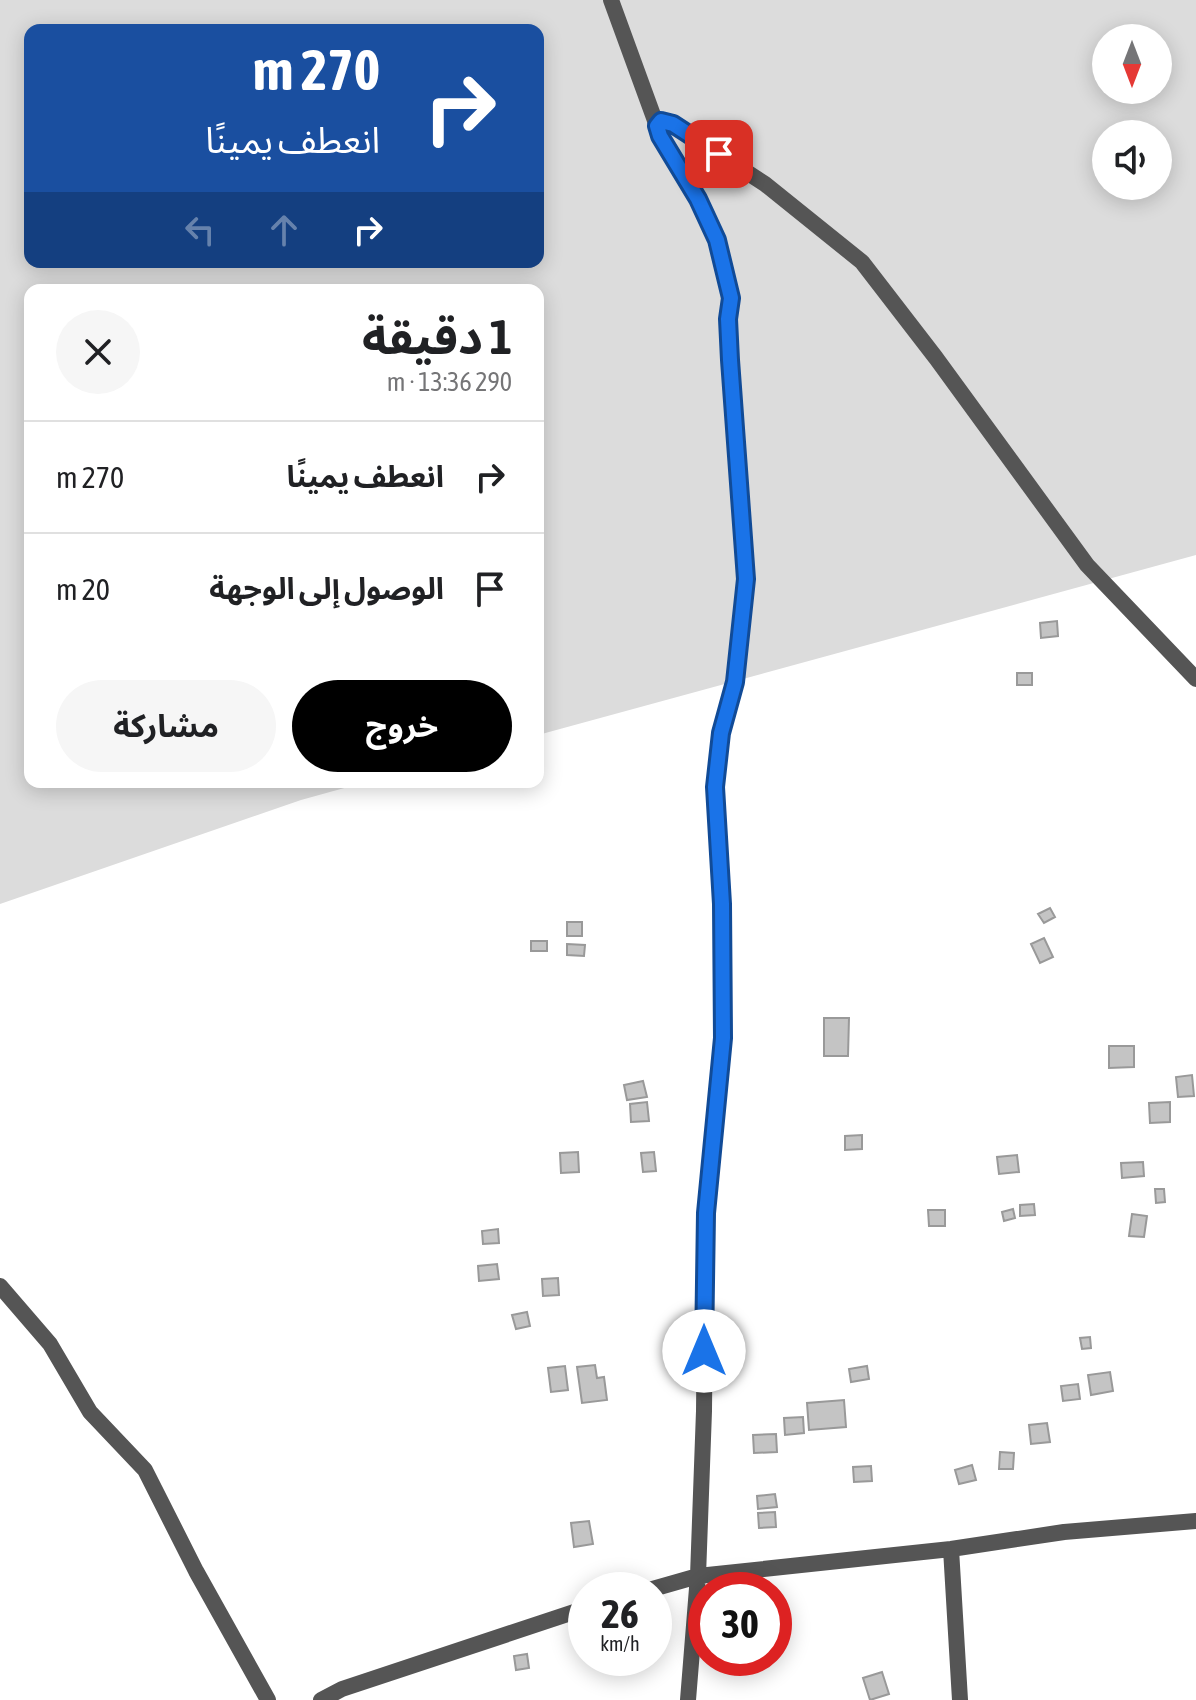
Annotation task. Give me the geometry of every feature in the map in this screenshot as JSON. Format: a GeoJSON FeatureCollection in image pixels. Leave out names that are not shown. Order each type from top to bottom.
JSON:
{"type":"FeatureCollection","features":[{"type":"Feature","properties":{"kind":"street"},"geometry":{"type":"LineString","coordinates":[[611,0],[660,136],[698,199],[717,240],[731,298],[729,346],[746,579],[735,682],[721,733],[715,787],[722,904],[723,1038],[706,1213],[698,1572]]}},
{"type":"Feature","properties":{"kind":"street"},"geometry":{"type":"LineString","coordinates":[[657,126],[661,121],[673,124],[765,184],[862,262],[1087,565],[1196,679]]}},
{"type":"Feature","properties":{"kind":"street"},"geometry":{"type":"LineString","coordinates":[[0,1286],[50,1344],[90,1412],[145,1470],[190,1560],[268,1700]]}},
{"type":"Feature","properties":{"kind":"street"},"geometry":{"type":"LineString","coordinates":[[735,1572],[951,1549],[1064,1532],[1196,1521]]}},
{"type":"Feature","properties":{"kind":"street"},"geometry":{"type":"LineString","coordinates":[[951,1549],[960,1700]]}},
{"type":"Feature","properties":{"kind":"street"},"geometry":{"type":"LineString","coordinates":[[321,1700],[342,1689],[568,1614]]}},
{"type":"Feature","properties":{"kind":"street"},"geometry":{"type":"LineString","coordinates":[[688,1700],[690,1676]]}},
{"type":"Feature","properties":{"kind":"shaded area"},"geometry":{"type":"Polygon","coordinates":[[[0,0],[1196,0],[1196,555],[544,733],[544,284],[24,284],[24,788],[344,788],[301,800],[0,904],[0,0]]]}},
{"type":"Feature","properties":{"kind":"building"},"geometry":{"type":"Polygon","coordinates":[[[1057,621],[1058,636],[1041,638],[1040,623],[1057,621]]]}},
{"type":"Feature","properties":{"kind":"building"},"geometry":{"type":"Polygon","coordinates":[[[1017,673],[1032,673],[1032,685],[1017,685],[1017,673]]]}},
{"type":"Feature","properties":{"kind":"building"},"geometry":{"type":"Polygon","coordinates":[[[1050,908],[1055,917],[1044,923],[1038,914],[1050,908]]]}},
{"type":"Feature","properties":{"kind":"building"},"geometry":{"type":"Polygon","coordinates":[[[567,922],[582,922],[582,936],[567,936],[567,922]]]}},
{"type":"Feature","properties":{"kind":"building"},"geometry":{"type":"Polygon","coordinates":[[[1044,938],[1053,957],[1040,963],[1031,944],[1044,938]]]}},
{"type":"Feature","properties":{"kind":"building"},"geometry":{"type":"Polygon","coordinates":[[[531,941],[547,941],[547,951],[531,951],[531,941]]]}},
{"type":"Feature","properties":{"kind":"building"},"geometry":{"type":"Polygon","coordinates":[[[567,944],[585,945],[584,956],[567,955],[567,944]]]}},
{"type":"Feature","properties":{"kind":"building"},"geometry":{"type":"Polygon","coordinates":[[[824,1018],[849,1018],[848,1056],[824,1056],[824,1018]]]}},
{"type":"Feature","properties":{"kind":"building"},"geometry":{"type":"Polygon","coordinates":[[[1109,1046],[1134,1046],[1134,1067],[1109,1068],[1109,1046]]]}},
{"type":"Feature","properties":{"kind":"building"},"geometry":{"type":"Polygon","coordinates":[[[1192,1075],[1194,1096],[1178,1097],[1176,1077],[1192,1075]]]}},
{"type":"Feature","properties":{"kind":"building"},"geometry":{"type":"Polygon","coordinates":[[[643,1081],[647,1097],[627,1100],[624,1085],[643,1081]]]}},
{"type":"Feature","properties":{"kind":"building"},"geometry":{"type":"Polygon","coordinates":[[[647,1102],[649,1121],[631,1122],[630,1104],[647,1102]]]}},
{"type":"Feature","properties":{"kind":"building"},"geometry":{"type":"Polygon","coordinates":[[[1170,1102],[1170,1122],[1150,1123],[1149,1103],[1170,1102]]]}},
{"type":"Feature","properties":{"kind":"building"},"geometry":{"type":"Polygon","coordinates":[[[862,1135],[862,1149],[845,1150],[845,1136],[862,1135]]]}},
{"type":"Feature","properties":{"kind":"building"},"geometry":{"type":"Polygon","coordinates":[[[578,1152],[579,1172],[561,1173],[560,1153],[578,1152]]]}},
{"type":"Feature","properties":{"kind":"building"},"geometry":{"type":"Polygon","coordinates":[[[654,1152],[656,1171],[643,1172],[641,1153],[654,1152]]]}},
{"type":"Feature","properties":{"kind":"building"},"geometry":{"type":"Polygon","coordinates":[[[1017,1155],[1019,1172],[999,1174],[997,1157],[1017,1155]]]}},
{"type":"Feature","properties":{"kind":"building"},"geometry":{"type":"Polygon","coordinates":[[[1143,1162],[1144,1176],[1122,1178],[1121,1163],[1143,1162]]]}},
{"type":"Feature","properties":{"kind":"building"},"geometry":{"type":"Polygon","coordinates":[[[1155,1189],[1164,1189],[1165,1202],[1156,1203],[1155,1189]]]}},
{"type":"Feature","properties":{"kind":"building"},"geometry":{"type":"Polygon","coordinates":[[[1034,1204],[1035,1215],[1020,1216],[1020,1205],[1034,1204]]]}},
{"type":"Feature","properties":{"kind":"building"},"geometry":{"type":"Polygon","coordinates":[[[1013,1209],[1015,1218],[1004,1221],[1002,1212],[1013,1209]]]}},
{"type":"Feature","properties":{"kind":"building"},"geometry":{"type":"Polygon","coordinates":[[[928,1210],[945,1210],[945,1226],[929,1226],[928,1210]]]}},
{"type":"Feature","properties":{"kind":"building"},"geometry":{"type":"Polygon","coordinates":[[[1132,1214],[1147,1216],[1144,1237],[1129,1236],[1132,1214]]]}},
{"type":"Feature","properties":{"kind":"building"},"geometry":{"type":"Polygon","coordinates":[[[498,1229],[499,1243],[483,1244],[482,1231],[498,1229]]]}},
{"type":"Feature","properties":{"kind":"building"},"geometry":{"type":"Polygon","coordinates":[[[497,1264],[499,1279],[479,1281],[478,1266],[497,1264]]]}},
{"type":"Feature","properties":{"kind":"building"},"geometry":{"type":"Polygon","coordinates":[[[558,1278],[559,1295],[543,1296],[542,1279],[558,1278]]]}},
{"type":"Feature","properties":{"kind":"building"},"geometry":{"type":"Polygon","coordinates":[[[527,1312],[530,1326],[516,1329],[512,1315],[527,1312]]]}},
{"type":"Feature","properties":{"kind":"building"},"geometry":{"type":"Polygon","coordinates":[[[1090,1337],[1091,1348],[1082,1349],[1080,1338],[1090,1337]]]}},
{"type":"Feature","properties":{"kind":"building"},"geometry":{"type":"Polygon","coordinates":[[[595,1365],[597,1378],[604,1377],[607,1400],[582,1403],[577,1367],[595,1365]]]}},
{"type":"Feature","properties":{"kind":"building"},"geometry":{"type":"Polygon","coordinates":[[[565,1366],[568,1390],[551,1392],[548,1368],[565,1366]]]}},
{"type":"Feature","properties":{"kind":"building"},"geometry":{"type":"Polygon","coordinates":[[[867,1366],[869,1379],[851,1382],[849,1369],[867,1366]]]}},
{"type":"Feature","properties":{"kind":"building"},"geometry":{"type":"Polygon","coordinates":[[[1110,1372],[1113,1391],[1091,1395],[1088,1375],[1110,1372]]]}},
{"type":"Feature","properties":{"kind":"building"},"geometry":{"type":"Polygon","coordinates":[[[1078,1384],[1080,1399],[1063,1401],[1061,1386],[1078,1384]]]}},
{"type":"Feature","properties":{"kind":"building"},"geometry":{"type":"Polygon","coordinates":[[[844,1400],[846,1427],[809,1430],[807,1403],[844,1400]]]}},
{"type":"Feature","properties":{"kind":"building"},"geometry":{"type":"Polygon","coordinates":[[[803,1417],[804,1433],[785,1435],[784,1418],[803,1417]]]}},
{"type":"Feature","properties":{"kind":"building"},"geometry":{"type":"Polygon","coordinates":[[[1047,1423],[1050,1442],[1031,1444],[1029,1425],[1047,1423]]]}},
{"type":"Feature","properties":{"kind":"building"},"geometry":{"type":"Polygon","coordinates":[[[776,1434],[777,1452],[754,1453],[753,1435],[776,1434]]]}},
{"type":"Feature","properties":{"kind":"building"},"geometry":{"type":"Polygon","coordinates":[[[1000,1452],[1014,1453],[1013,1469],[999,1469],[1000,1452]]]}},
{"type":"Feature","properties":{"kind":"building"},"geometry":{"type":"Polygon","coordinates":[[[972,1465],[976,1480],[959,1484],[955,1470],[972,1465]]]}},
{"type":"Feature","properties":{"kind":"building"},"geometry":{"type":"Polygon","coordinates":[[[871,1466],[872,1481],[854,1482],[853,1467],[871,1466]]]}},
{"type":"Feature","properties":{"kind":"building"},"geometry":{"type":"Polygon","coordinates":[[[775,1494],[777,1507],[758,1509],[757,1496],[775,1494]]]}},
{"type":"Feature","properties":{"kind":"building"},"geometry":{"type":"Polygon","coordinates":[[[775,1512],[776,1527],[759,1528],[758,1513],[775,1512]]]}},
{"type":"Feature","properties":{"kind":"building"},"geometry":{"type":"Polygon","coordinates":[[[589,1521],[593,1544],[574,1547],[571,1523],[589,1521]]]}},
{"type":"Feature","properties":{"kind":"building"},"geometry":{"type":"Polygon","coordinates":[[[527,1654],[529,1668],[516,1670],[514,1656],[527,1654]]]}},
{"type":"Feature","properties":{"kind":"building"},"geometry":{"type":"Polygon","coordinates":[[[882,1672],[889,1694],[870,1700],[863,1678],[882,1672]]]}},
{"type":"Feature","properties":{"kind":"route"},"geometry":{"type":"LineString","coordinates":[[704,1351],[706,1213],[723,1038],[724,988],[715,787],[721,733],[735,682],[746,579],[730,360],[728,319],[731,298],[717,240],[698,199],[660,136],[658,123],[665,121],[673,124],[719,154]]}}]}
